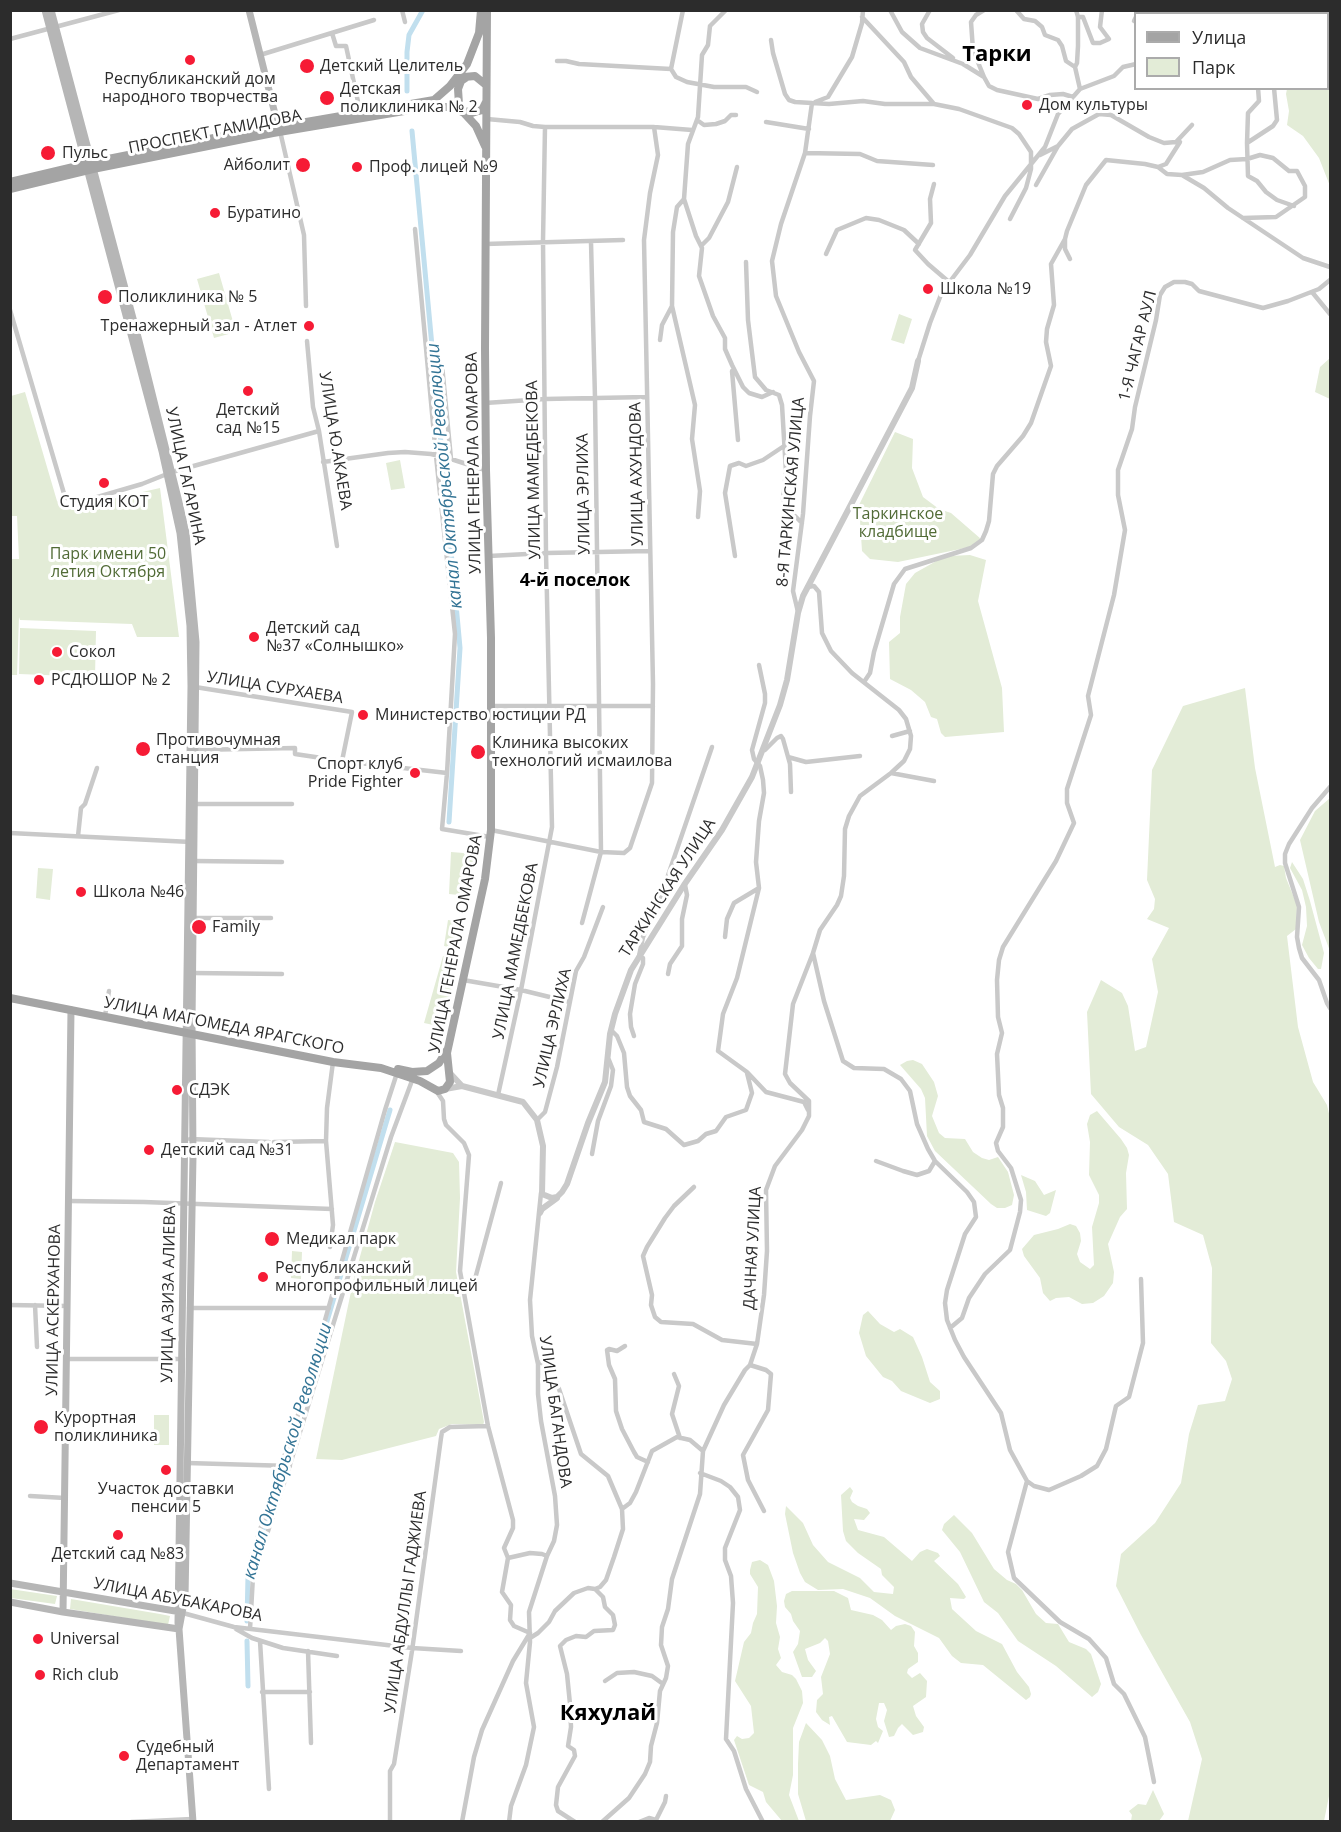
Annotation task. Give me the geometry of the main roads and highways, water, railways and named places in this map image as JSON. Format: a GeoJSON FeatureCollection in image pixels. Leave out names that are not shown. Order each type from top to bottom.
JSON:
{"type":"FeatureCollection","features":[{"type":"Feature","properties":{"kind":"main road","name":"УЛИЦА ГАГАРИНА"},"geometry":{"type":"LineString","coordinates":[[45,10],[52,27],[186,533],[196,642],[190,973]]}},
{"type":"Feature","properties":{"kind":"main road","name":"УЛИЦА ГАГАРИНА"},"geometry":{"type":"LineString","coordinates":[[51,10],[52,27]]}},
{"type":"Feature","properties":{"kind":"main road"},"geometry":{"type":"LineString","coordinates":[[249,10],[279,129]]}},
{"type":"Feature","properties":{"kind":"main road"},"geometry":{"type":"LineString","coordinates":[[462,110],[472,113],[478,111],[487,101],[487,47],[484,13]]}},
{"type":"Feature","properties":{"kind":"main road"},"geometry":{"type":"LineString","coordinates":[[484,13],[471,57],[460,78],[458,96],[462,110],[486,139]]}},
{"type":"Feature","properties":{"kind":"main road"},"geometry":{"type":"LineString","coordinates":[[460,78],[479,78],[486,85]]}},
{"type":"Feature","properties":{"kind":"main road","name":"ПРОСПЕКТ ГАМИДОВА"},"geometry":{"type":"LineString","coordinates":[[10,182],[360,111],[430,101],[439,97],[460,78]]}},
{"type":"Feature","properties":{"kind":"main road","name":"УЛИЦА ГЕНЕРАЛА ОМАРОВА"},"geometry":{"type":"LineString","coordinates":[[487,101],[485,470],[490,556],[491,833]]}},
{"type":"Feature","properties":{"kind":"main road","name":"ПРОСПЕКТ ГАМИДОВА"},"geometry":{"type":"LineString","coordinates":[[279,129],[422,108],[447,106],[462,110]]}},
{"type":"Feature","properties":{"kind":"main road","name":"УЛИЦА ГАГАРИНА"},"geometry":{"type":"LineString","coordinates":[[89,167],[116,256],[170,473],[180,533],[190,626],[189,1032]]}},
{"type":"Feature","properties":{"kind":"main road","name":"ПРОСПЕКТ ГАМИДОВА"},"geometry":{"type":"LineString","coordinates":[[10,189],[89,167]]}},
{"type":"Feature","properties":{"kind":"main road","name":"УЛИЦА ГЕНЕРАЛА ОМАРОВА"},"geometry":{"type":"LineString","coordinates":[[449,1072],[447,1053],[485,879],[491,833],[490,556],[485,403]]}},
{"type":"Feature","properties":{"kind":"main road","name":"УЛИЦА ГЕНЕРАЛА ОМАРОВА"},"geometry":{"type":"LineString","coordinates":[[434,1068],[447,1052],[463,980]]}},
{"type":"Feature","properties":{"kind":"main road","name":"УЛИЦА МАГОМЕДА ЯРАГСКОГО"},"geometry":{"type":"LineString","coordinates":[[10,998],[333,1062],[381,1068],[413,1078],[432,1088]]}},
{"type":"Feature","properties":{"kind":"main road","name":"УЛИЦА АСКЕРХАНОВА"},"geometry":{"type":"LineString","coordinates":[[63,1612],[71,1010]]}},
{"type":"Feature","properties":{"kind":"main road","name":"УЛИЦА АЗИЗА АЛИЕВА"},"geometry":{"type":"LineString","coordinates":[[180,1612],[187,1463],[188,1203],[193,1156],[189,1139],[194,1087],[189,1032]]}},
{"type":"Feature","properties":{"kind":"main road","name":"УЛИЦА АЗИЗА АЛИЕВА"},"geometry":{"type":"LineString","coordinates":[[180,1612],[186,1359],[189,1032]]}},
{"type":"Feature","properties":{"kind":"main road"},"geometry":{"type":"LineString","coordinates":[[381,1068],[420,1072],[434,1068],[441,1067],[449,1072],[450,1082],[445,1089],[432,1088],[427,1077],[434,1068]]}},
{"type":"Feature","properties":{"kind":"main road","name":"УЛИЦА АБУБАКАРОВА"},"geometry":{"type":"LineString","coordinates":[[10,1583],[180,1612]]}},
{"type":"Feature","properties":{"kind":"main road","name":"УЛИЦА АБУБАКАРОВА"},"geometry":{"type":"LineString","coordinates":[[10,1602],[179,1629]]}},
{"type":"Feature","properties":{"kind":"main road"},"geometry":{"type":"LineString","coordinates":[[180,1612],[179,1629],[193,1820]]}},
{"type":"Feature","properties":{"kind":"waterway","name":"канал Октябрьской Революции"},"geometry":{"type":"LineString","coordinates":[[407,91],[409,35],[423,10]]}},
{"type":"Feature","properties":{"kind":"waterway","name":"канал Октябрьской Революции"},"geometry":{"type":"LineString","coordinates":[[412,131],[460,648],[449,822]]}},
{"type":"Feature","properties":{"kind":"waterway","name":"канал Октябрьской Революции"},"geometry":{"type":"LineString","coordinates":[[313,1368],[390,1110]]}},
{"type":"Feature","properties":{"kind":"waterway","name":"канал Октябрьской Революции"},"geometry":{"type":"LineString","coordinates":[[247,1621],[248,1576],[296,1429]]}},
{"type":"Feature","properties":{"kind":"waterway"},"geometry":{"type":"LineString","coordinates":[[247,1641],[248,1686]]}},
{"type":"Feature","properties":{"kind":"place","name":"Республиканский дом народного творчества"},"geometry":{"type":"Point","coordinates":[190,60]}},
{"type":"Feature","properties":{"kind":"place","name":"Детский Целитель"},"geometry":{"type":"Point","coordinates":[307,66]}},
{"type":"Feature","properties":{"kind":"place","name":"Детская поликлиника № 2"},"geometry":{"type":"Point","coordinates":[327,98]}},
{"type":"Feature","properties":{"kind":"place","name":"Дом культуры"},"geometry":{"type":"Point","coordinates":[1027,105]}},
{"type":"Feature","properties":{"kind":"place","name":"Пульс"},"geometry":{"type":"Point","coordinates":[48,153]}},
{"type":"Feature","properties":{"kind":"place","name":"Айболит"},"geometry":{"type":"Point","coordinates":[303,165]}},
{"type":"Feature","properties":{"kind":"place","name":"Проф. лицей №9"},"geometry":{"type":"Point","coordinates":[357,167]}},
{"type":"Feature","properties":{"kind":"place","name":"Буратино"},"geometry":{"type":"Point","coordinates":[215,213]}},
{"type":"Feature","properties":{"kind":"place","name":"Школа №19"},"geometry":{"type":"Point","coordinates":[928,289]}},
{"type":"Feature","properties":{"kind":"place","name":"Поликлиника № 5"},"geometry":{"type":"Point","coordinates":[105,297]}},
{"type":"Feature","properties":{"kind":"place","name":"Тренажерный зал - Атлет"},"geometry":{"type":"Point","coordinates":[309,326]}},
{"type":"Feature","properties":{"kind":"place","name":"Детский сад №15"},"geometry":{"type":"Point","coordinates":[248,391]}},
{"type":"Feature","properties":{"kind":"place","name":"Студия КОТ"},"geometry":{"type":"Point","coordinates":[104,483]}},
{"type":"Feature","properties":{"kind":"place","name":"Детский сад №37 «Солнышко»"},"geometry":{"type":"Point","coordinates":[254,637]}},
{"type":"Feature","properties":{"kind":"place","name":"Сокол"},"geometry":{"type":"Point","coordinates":[57,652]}},
{"type":"Feature","properties":{"kind":"place","name":"РСДЮШОР № 2"},"geometry":{"type":"Point","coordinates":[39,680]}},
{"type":"Feature","properties":{"kind":"place","name":"Министерство юстиции РД"},"geometry":{"type":"Point","coordinates":[363,715]}},
{"type":"Feature","properties":{"kind":"place","name":"Противочумная станция"},"geometry":{"type":"Point","coordinates":[143,749]}},
{"type":"Feature","properties":{"kind":"place","name":"Клиника высоких технологий исмаилова"},"geometry":{"type":"Point","coordinates":[478,752]}},
{"type":"Feature","properties":{"kind":"place","name":"Спорт клуб Pride Fighter"},"geometry":{"type":"Point","coordinates":[415,773]}},
{"type":"Feature","properties":{"kind":"place","name":"Школа №46"},"geometry":{"type":"Point","coordinates":[81,892]}},
{"type":"Feature","properties":{"kind":"place","name":"Family"},"geometry":{"type":"Point","coordinates":[199,927]}},
{"type":"Feature","properties":{"kind":"place","name":"СДЭК"},"geometry":{"type":"Point","coordinates":[177,1090]}},
{"type":"Feature","properties":{"kind":"place","name":"Детский сад №31"},"geometry":{"type":"Point","coordinates":[149,1150]}},
{"type":"Feature","properties":{"kind":"place","name":"Медикал парк"},"geometry":{"type":"Point","coordinates":[272,1239]}},
{"type":"Feature","properties":{"kind":"place","name":"Республиканский многопрофильный лицей"},"geometry":{"type":"Point","coordinates":[263,1277]}},
{"type":"Feature","properties":{"kind":"place","name":"Курортная поликлиника"},"geometry":{"type":"Point","coordinates":[41,1427]}},
{"type":"Feature","properties":{"kind":"place","name":"Участок доставки пенсии 5"},"geometry":{"type":"Point","coordinates":[166,1470]}},
{"type":"Feature","properties":{"kind":"place","name":"Детский сад №83"},"geometry":{"type":"Point","coordinates":[118,1535]}},
{"type":"Feature","properties":{"kind":"place","name":"Universal"},"geometry":{"type":"Point","coordinates":[38,1639]}},
{"type":"Feature","properties":{"kind":"place","name":"Rich club"},"geometry":{"type":"Point","coordinates":[40,1675]}},
{"type":"Feature","properties":{"kind":"place","name":"Судебный Департамент"},"geometry":{"type":"Point","coordinates":[124,1756]}},
{"type":"Feature","properties":{"kind":"district","name":"Тарки"},"geometry":{"type":"Point","coordinates":[997,55]}},
{"type":"Feature","properties":{"kind":"district","name":"4-й поселок"},"geometry":{"type":"Point","coordinates":[575,581]}},
{"type":"Feature","properties":{"kind":"district","name":"Кяхулай"},"geometry":{"type":"Point","coordinates":[608,1714]}},
{"type":"Feature","properties":{"kind":"park label","name":"Таркинское кладбище"},"geometry":{"type":"Point","coordinates":[898,523]}},
{"type":"Feature","properties":{"kind":"park label","name":"Парк имени 50 летия Октября"},"geometry":{"type":"Point","coordinates":[108,563]}}]}
